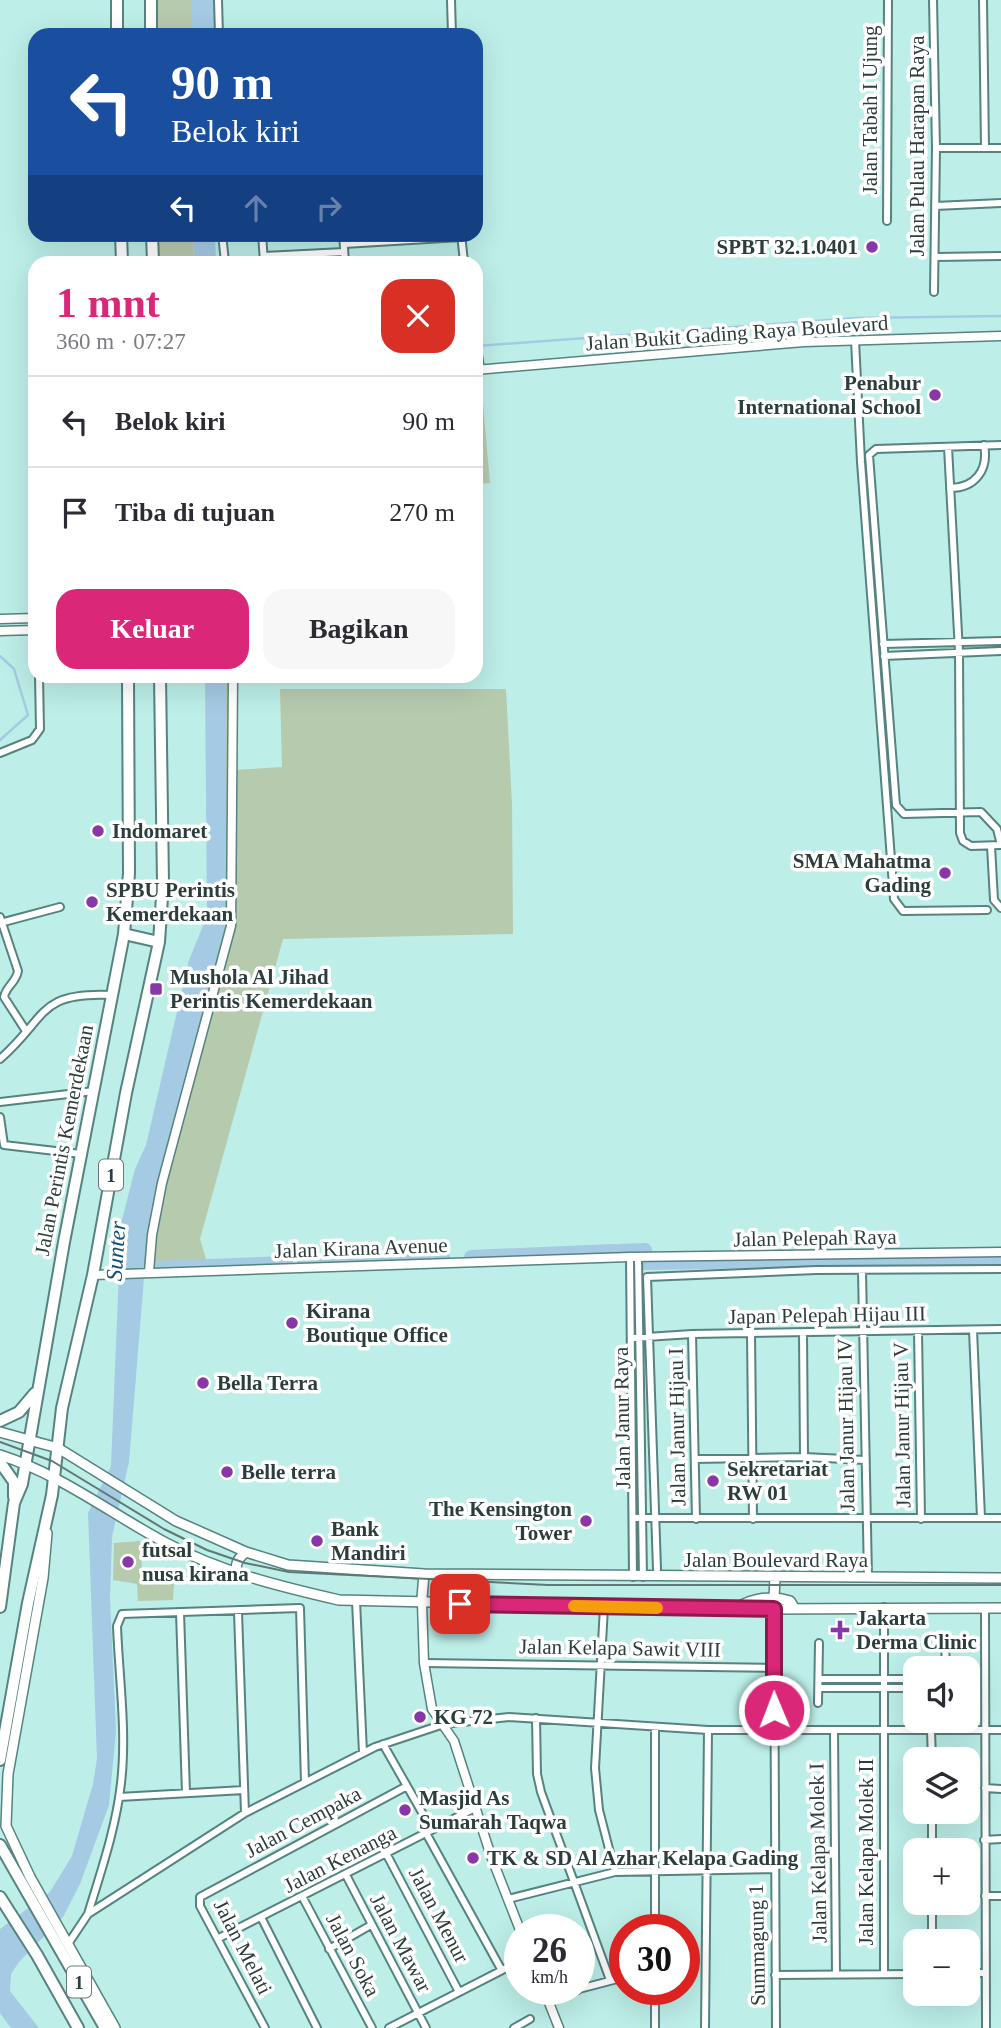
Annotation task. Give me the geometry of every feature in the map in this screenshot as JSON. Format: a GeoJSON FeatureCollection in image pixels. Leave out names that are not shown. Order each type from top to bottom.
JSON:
{"type":"FeatureCollection","features":[{"type":"Feature","properties":{"kind":"highway"},"geometry":{"type":"LineString","coordinates":[[117,0],[117,28]]}},
{"type":"Feature","properties":{"kind":"highway"},"geometry":{"type":"LineString","coordinates":[[151,0],[151,28]]}},
{"type":"Feature","properties":{"kind":"highway","name":"Jalan Perintis Kemerdekaan"},"geometry":{"type":"LineString","coordinates":[[0,1607],[14,1503],[22,1484],[28,1437],[124,934],[129,873],[128,683]]}},
{"type":"Feature","properties":{"kind":"highway","name":"1"},"geometry":{"type":"LineString","coordinates":[[0,1760],[28,1602],[47,1524],[62,1408],[93,1275],[126,1093],[159,942],[163,882],[160,683]]}},
{"type":"Feature","properties":{"kind":"highway"},"geometry":{"type":"LineString","coordinates":[[124,934],[159,942]]}},
{"type":"Feature","properties":{"kind":"highway"},"geometry":{"type":"LineString","coordinates":[[0,1421],[19,1412],[38,1390]]}},
{"type":"Feature","properties":{"kind":"highway"},"geometry":{"type":"LineString","coordinates":[[0,1462],[14,1482],[14,1503]]}},
{"type":"Feature","properties":{"kind":"highway","name":"1"},"geometry":{"type":"LineString","coordinates":[[0,1845],[35,1896],[106,2028]]}},
{"type":"Feature","properties":{"kind":"highway","name":"1"},"geometry":{"type":"LineString","coordinates":[[0,1897],[37,1955],[78,2028]]}},
{"type":"Feature","properties":{"kind":"main road","name":"Jalan Boulevard Raya"},"geometry":{"type":"LineString","coordinates":[[0,1432],[28,1437],[58,1448],[176,1521],[246,1552],[288,1565],[424,1574],[1001,1578]]}},
{"type":"Feature","properties":{"kind":"main road"},"geometry":{"type":"LineString","coordinates":[[0,1455],[55,1477],[82,1496],[186,1553],[237,1575],[327,1597],[356,1601],[422,1600],[436,1603],[604,1607],[1001,1608]]}},
{"type":"Feature","properties":{"kind":"main road"},"geometry":{"type":"LineString","coordinates":[[35,1896],[9,1837],[5,1814],[8,1774],[45,1560],[47,1524]]}},
{"type":"Feature","properties":{"kind":"main road"},"geometry":{"type":"LineString","coordinates":[[237,1575],[235,1567],[239,1557],[246,1552]]}},
{"type":"Feature","properties":{"kind":"main road"},"geometry":{"type":"LineString","coordinates":[[422,1600],[424,1574]]}},
{"type":"Feature","properties":{"kind":"main road"},"geometry":{"type":"LineString","coordinates":[[774,1598],[775,1577]]}},
{"type":"Feature","properties":{"kind":"main road"},"geometry":{"type":"LineString","coordinates":[[736,1609],[755,1599],[774,1598],[790,1601],[795,1609]]}},
{"type":"Feature","properties":{"kind":"main road"},"geometry":{"type":"LineString","coordinates":[[57,1934],[68,1944],[115,2028]]}},
{"type":"Feature","properties":{"kind":"street"},"geometry":{"type":"LineString","coordinates":[[218,0],[219,28]]}},
{"type":"Feature","properties":{"kind":"street"},"geometry":{"type":"LineString","coordinates":[[451,0],[452,28]]}},
{"type":"Feature","properties":{"kind":"street","name":"Jalan Tabah I Ujung"},"geometry":{"type":"LineString","coordinates":[[887,221],[888,0]]}},
{"type":"Feature","properties":{"kind":"street","name":"Jalan Pulau Harapan Raya"},"geometry":{"type":"LineString","coordinates":[[933,0],[936,148],[934,292]]}},
{"type":"Feature","properties":{"kind":"street"},"geometry":{"type":"LineString","coordinates":[[983,0],[985,148]]}},
{"type":"Feature","properties":{"kind":"street"},"geometry":{"type":"LineString","coordinates":[[936,148],[1001,148]]}},
{"type":"Feature","properties":{"kind":"street"},"geometry":{"type":"LineString","coordinates":[[935,206],[1001,203]]}},
{"type":"Feature","properties":{"kind":"street"},"geometry":{"type":"LineString","coordinates":[[344,242],[345,256]]}},
{"type":"Feature","properties":{"kind":"street"},"geometry":{"type":"LineString","coordinates":[[286,256],[402,242]]}},
{"type":"Feature","properties":{"kind":"street"},"geometry":{"type":"LineString","coordinates":[[935,257],[1001,256]]}},
{"type":"Feature","properties":{"kind":"street","name":"Jalan Bukit Gading Raya Boulevard"},"geometry":{"type":"LineString","coordinates":[[483,370],[855,340],[1001,336]]}},
{"type":"Feature","properties":{"kind":"street"},"geometry":{"type":"LineString","coordinates":[[855,340],[861,462],[894,899],[903,911],[987,910]]}},
{"type":"Feature","properties":{"kind":"street"},"geometry":{"type":"LineString","coordinates":[[948,447],[958,643],[959,813],[963,841],[971,846],[991,846],[1001,845],[997,829],[987,816],[974,811],[959,813],[904,814],[896,805],[870,453],[876,449],[1001,445]]}},
{"type":"Feature","properties":{"kind":"street"},"geometry":{"type":"LineString","coordinates":[[950,488],[968,485],[976,480],[985,464],[984,446]]}},
{"type":"Feature","properties":{"kind":"street"},"geometry":{"type":"LineString","coordinates":[[0,619],[28,618]]}},
{"type":"Feature","properties":{"kind":"street"},"geometry":{"type":"LineString","coordinates":[[0,631],[28,630]]}},
{"type":"Feature","properties":{"kind":"street"},"geometry":{"type":"LineString","coordinates":[[883,644],[1001,641]]}},
{"type":"Feature","properties":{"kind":"street"},"geometry":{"type":"LineString","coordinates":[[884,656],[1001,651]]}},
{"type":"Feature","properties":{"kind":"street"},"geometry":{"type":"LineString","coordinates":[[0,753],[32,740],[37,734],[40,723],[38,683]]}},
{"type":"Feature","properties":{"kind":"street"},"geometry":{"type":"LineString","coordinates":[[148,1272],[162,1183],[232,926],[233,683]]}},
{"type":"Feature","properties":{"kind":"street"},"geometry":{"type":"LineString","coordinates":[[991,846],[994,900],[1001,908]]}},
{"type":"Feature","properties":{"kind":"street"},"geometry":{"type":"LineString","coordinates":[[26,1031],[8,1006],[3,991],[17,977],[18,971],[1,921],[60,907]]}},
{"type":"Feature","properties":{"kind":"street"},"geometry":{"type":"LineString","coordinates":[[0,1059],[51,1005],[66,996],[85,993],[111,995]]}},
{"type":"Feature","properties":{"kind":"street"},"geometry":{"type":"LineString","coordinates":[[0,1102],[94,1091]]}},
{"type":"Feature","properties":{"kind":"street"},"geometry":{"type":"LineString","coordinates":[[0,1117],[4,1145],[82,1154]]}},
{"type":"Feature","properties":{"kind":"street","name":"Jalan Pelepah Raya"},"geometry":{"type":"LineString","coordinates":[[634,1257],[1001,1252]]}},
{"type":"Feature","properties":{"kind":"street","name":"Jalan Kirana Avenue"},"geometry":{"type":"LineString","coordinates":[[93,1275],[634,1257]]}},
{"type":"Feature","properties":{"kind":"street","name":"Jalan Janur Raya"},"geometry":{"type":"LineString","coordinates":[[634,1257],[634,1518],[638,1577]]}},
{"type":"Feature","properties":{"kind":"street","name":"Jalan Pelepah Raya"},"geometry":{"type":"LineString","coordinates":[[649,1335],[645,1279],[649,1276],[816,1270],[1001,1269]]}},
{"type":"Feature","properties":{"kind":"street","name":"Jalan Janur Hijau IV"},"geometry":{"type":"LineString","coordinates":[[862,1271],[861,1332],[868,1578]]}},
{"type":"Feature","properties":{"kind":"street","name":"Japan Pelepah Hijau III"},"geometry":{"type":"LineString","coordinates":[[634,1335],[1001,1329]]}},
{"type":"Feature","properties":{"kind":"street"},"geometry":{"type":"LineString","coordinates":[[972,1330],[981,1518]]}},
{"type":"Feature","properties":{"kind":"street","name":"Jalan Janur Hijau V"},"geometry":{"type":"LineString","coordinates":[[918,1331],[921,1519]]}},
{"type":"Feature","properties":{"kind":"street"},"geometry":{"type":"LineString","coordinates":[[751,1333],[753,1519]]}},
{"type":"Feature","properties":{"kind":"street"},"geometry":{"type":"LineString","coordinates":[[803,1333],[804,1457]]}},
{"type":"Feature","properties":{"kind":"street","name":"Jalan Janur Hijau I"},"geometry":{"type":"LineString","coordinates":[[692,1334],[696,1519]]}},
{"type":"Feature","properties":{"kind":"street","name":"Jalan Janur Raya"},"geometry":{"type":"LineString","coordinates":[[634,1335],[642,1518],[638,1577]]}},
{"type":"Feature","properties":{"kind":"street"},"geometry":{"type":"LineString","coordinates":[[649,1335],[657,1569]]}},
{"type":"Feature","properties":{"kind":"street"},"geometry":{"type":"LineString","coordinates":[[695,1459],[804,1457],[865,1460]]}},
{"type":"Feature","properties":{"kind":"street"},"geometry":{"type":"LineString","coordinates":[[634,1518],[1001,1518]]}},
{"type":"Feature","properties":{"kind":"street"},"geometry":{"type":"LineString","coordinates":[[422,1600],[424,1663],[432,1709],[454,1741],[514,1914]]}},
{"type":"Feature","properties":{"kind":"street"},"geometry":{"type":"LineString","coordinates":[[356,1601],[363,1753]]}},
{"type":"Feature","properties":{"kind":"street"},"geometry":{"type":"LineString","coordinates":[[604,1607],[595,1758],[597,1794],[615,1872]]}},
{"type":"Feature","properties":{"kind":"street","name":"Jalan Kelapa Molek II"},"geometry":{"type":"LineString","coordinates":[[884,1607],[884,1974]]}},
{"type":"Feature","properties":{"kind":"street"},"geometry":{"type":"LineString","coordinates":[[68,1944],[88,1914],[119,1797],[124,1752],[117,1626],[120,1616],[128,1612],[238,1612],[300,1608],[305,1782]]}},
{"type":"Feature","properties":{"kind":"street"},"geometry":{"type":"LineString","coordinates":[[985,1608],[986,2028]]}},
{"type":"Feature","properties":{"kind":"street","name":"Summagung 1"},"geometry":{"type":"LineString","coordinates":[[774,1609],[772,1668],[776,2028]]}},
{"type":"Feature","properties":{"kind":"street"},"geometry":{"type":"LineString","coordinates":[[180,1612],[186,1793]]}},
{"type":"Feature","properties":{"kind":"street"},"geometry":{"type":"LineString","coordinates":[[238,1612],[245,1813]]}},
{"type":"Feature","properties":{"kind":"street"},"geometry":{"type":"LineString","coordinates":[[818,1703],[819,1643]]}},
{"type":"Feature","properties":{"kind":"street"},"geometry":{"type":"LineString","coordinates":[[945,1644],[946,1656]]}},
{"type":"Feature","properties":{"kind":"street","name":"Jalan Kelapa Sawit VIII"},"geometry":{"type":"LineString","coordinates":[[424,1663],[772,1668]]}},
{"type":"Feature","properties":{"kind":"street"},"geometry":{"type":"LineString","coordinates":[[819,1679],[903,1679]]}},
{"type":"Feature","properties":{"kind":"street"},"geometry":{"type":"LineString","coordinates":[[819,1688],[903,1688]]}},
{"type":"Feature","properties":{"kind":"street"},"geometry":{"type":"LineString","coordinates":[[88,1914],[245,1813],[383,1744],[444,1724],[494,1717],[708,1730],[903,1730]]}},
{"type":"Feature","properties":{"kind":"street"},"geometry":{"type":"LineString","coordinates":[[536,1718],[537,1774],[541,1792],[609,1977]]}},
{"type":"Feature","properties":{"kind":"street"},"geometry":{"type":"LineString","coordinates":[[655,1727],[655,1914]]}},
{"type":"Feature","properties":{"kind":"street"},"geometry":{"type":"LineString","coordinates":[[705,2028],[708,1730]]}},
{"type":"Feature","properties":{"kind":"street"},"geometry":{"type":"LineString","coordinates":[[980,1730],[1001,1730]]}},
{"type":"Feature","properties":{"kind":"street","name":"Jalan Kelapa Molek I"},"geometry":{"type":"LineString","coordinates":[[834,1731],[836,1974]]}},
{"type":"Feature","properties":{"kind":"street"},"geometry":{"type":"LineString","coordinates":[[383,1744],[501,1969]]}},
{"type":"Feature","properties":{"kind":"street","name":"Jalan Cempaka"},"geometry":{"type":"LineString","coordinates":[[214,1888],[407,1786]]}},
{"type":"Feature","properties":{"kind":"street"},"geometry":{"type":"LineString","coordinates":[[985,1788],[1001,1789]]}},
{"type":"Feature","properties":{"kind":"street"},"geometry":{"type":"LineString","coordinates":[[119,1797],[244,1790]]}},
{"type":"Feature","properties":{"kind":"street","name":"Jalan Kenanga"},"geometry":{"type":"LineString","coordinates":[[219,1938],[262,1919],[475,1808]]}},
{"type":"Feature","properties":{"kind":"street"},"geometry":{"type":"LineString","coordinates":[[984,1840],[1001,1839]]}},
{"type":"Feature","properties":{"kind":"street","name":"Jalan Menur"},"geometry":{"type":"LineString","coordinates":[[387,1855],[459,1992]]}},
{"type":"Feature","properties":{"kind":"street"},"geometry":{"type":"LineString","coordinates":[[508,1899],[615,1872],[774,1869]]}},
{"type":"Feature","properties":{"kind":"street","name":"Jalan Mawar"},"geometry":{"type":"LineString","coordinates":[[346,1875],[426,2028]]}},
{"type":"Feature","properties":{"kind":"street","name":"Jalan Melati"},"geometry":{"type":"LineString","coordinates":[[214,1888],[202,1895],[199,1903],[265,2028]]}},
{"type":"Feature","properties":{"kind":"street"},"geometry":{"type":"LineString","coordinates":[[985,1896],[1001,1896]]}},
{"type":"Feature","properties":{"kind":"street","name":"Jalan Soka"},"geometry":{"type":"LineString","coordinates":[[303,1898],[372,2028]]}},
{"type":"Feature","properties":{"kind":"street"},"geometry":{"type":"LineString","coordinates":[[262,1919],[317,2028]]}},
{"type":"Feature","properties":{"kind":"street"},"geometry":{"type":"LineString","coordinates":[[329,1948],[371,1925]]}},
{"type":"Feature","properties":{"kind":"street"},"geometry":{"type":"LineString","coordinates":[[388,2028],[504,1968]]}},
{"type":"Feature","properties":{"kind":"street"},"geometry":{"type":"LineString","coordinates":[[980,1973],[985,1973]]}},
{"type":"Feature","properties":{"kind":"street"},"geometry":{"type":"LineString","coordinates":[[775,1975],[903,1974]]}},
{"type":"Feature","properties":{"kind":"street"},"geometry":{"type":"LineString","coordinates":[[550,2005],[559,2028]]}},
{"type":"Feature","properties":{"kind":"street"},"geometry":{"type":"LineString","coordinates":[[655,2005],[655,2028]]}},
{"type":"Feature","properties":{"kind":"street"},"geometry":{"type":"LineString","coordinates":[[514,2028],[530,2019]]}},
{"type":"Feature","properties":{"kind":"green space"},"geometry":{"type":"Polygon","coordinates":[[[152,0],[192,0],[192,28],[152,28],[152,0]]]}},
{"type":"Feature","properties":{"kind":"green space"},"geometry":{"type":"Polygon","coordinates":[[[154,242],[193,242],[194,256],[154,256],[154,242]]]}},
{"type":"Feature","properties":{"kind":"green space"},"geometry":{"type":"Polygon","coordinates":[[[483,404],[490,483],[483,484],[483,404]]]}},
{"type":"Feature","properties":{"kind":"green space"},"geometry":{"type":"Polygon","coordinates":[[[225,683],[233,683],[234,770],[282,767],[280,689],[506,689],[512,804],[513,934],[283,939],[200,1239],[208,1266],[150,1268],[169,1152],[225,931],[225,683]]]}},
{"type":"Feature","properties":{"kind":"green space","name":"futsal nusa kirana"},"geometry":{"type":"Polygon","coordinates":[[[140,1541],[143,1581],[174,1581],[173,1600],[138,1601],[137,1584],[113,1580],[114,1543],[140,1541]]]}},
{"type":"Feature","properties":{"kind":"water"},"geometry":{"type":"Polygon","coordinates":[[[192,0],[217,0],[216,28],[192,28],[192,0]]]}},
{"type":"Feature","properties":{"kind":"water"},"geometry":{"type":"Polygon","coordinates":[[[193,242],[215,242],[216,256],[194,256],[193,242]]]}},
{"type":"Feature","properties":{"kind":"water"},"geometry":{"type":"Polygon","coordinates":[[[205,683],[225,683],[225,931],[148,1229],[129,1462],[112,1537],[110,1599],[116,1731],[109,1805],[80,1884],[63,1917],[19,1962],[11,1974],[10,1991],[39,2028],[11,2028],[0,2013],[0,1929],[50,1892],[72,1856],[93,1784],[97,1759],[88,1513],[111,1466],[121,1224],[135,1169],[146,1145],[189,960],[207,916],[205,683]]]}},
{"type":"Feature","properties":{"kind":"waterway"},"geometry":{"type":"LineString","coordinates":[[483,346],[856,318],[1001,316]]}},
{"type":"Feature","properties":{"kind":"waterway"},"geometry":{"type":"LineString","coordinates":[[0,656],[14,669],[28,715],[0,740]]}},
{"type":"Feature","properties":{"kind":"waterway"},"geometry":{"type":"LineString","coordinates":[[620,1251],[645,1250]]}},
{"type":"Feature","properties":{"kind":"waterway"},"geometry":{"type":"LineString","coordinates":[[471,1257],[614,1251]]}},
{"type":"Feature","properties":{"kind":"waterway"},"geometry":{"type":"LineString","coordinates":[[304,1263],[443,1257]]}},
{"type":"Feature","properties":{"kind":"waterway"},"geometry":{"type":"LineString","coordinates":[[645,1263],[1001,1258]]}},
{"type":"Feature","properties":{"kind":"waterway"},"geometry":{"type":"LineString","coordinates":[[155,1268],[286,1263]]}},
{"type":"Feature","properties":{"kind":"tram line"},"geometry":{"type":"LineString","coordinates":[[0,1442],[52,1461],[164,1529],[207,1550],[245,1563],[289,1572],[548,1585],[1001,1585]]}},
{"type":"Feature","properties":{"kind":"slow traffic"},"geometry":{"type":"LineString","coordinates":[[574,1606],[657,1608]]}},
{"type":"Feature","properties":{"kind":"place","name":"SPBT 32.1.0401"},"geometry":{"type":"Point","coordinates":[872,247]}},
{"type":"Feature","properties":{"kind":"place","name":"Penabur International School"},"geometry":{"type":"Point","coordinates":[935,395]}},
{"type":"Feature","properties":{"kind":"place","name":"Indomaret"},"geometry":{"type":"Point","coordinates":[98,831]}},
{"type":"Feature","properties":{"kind":"place","name":"SMA Mahatma Gading"},"geometry":{"type":"Point","coordinates":[945,873]}},
{"type":"Feature","properties":{"kind":"place","name":"SPBU Perintis Kemerdekaan"},"geometry":{"type":"Point","coordinates":[92,902]}},
{"type":"Feature","properties":{"kind":"place","name":"Mushola Al Jihad Perintis Kemerdekaan"},"geometry":{"type":"Point","coordinates":[156,989]}},
{"type":"Feature","properties":{"kind":"place","name":"Kirana Boutique Office"},"geometry":{"type":"Point","coordinates":[292,1323]}},
{"type":"Feature","properties":{"kind":"place","name":"Bella Terra"},"geometry":{"type":"Point","coordinates":[203,1383]}},
{"type":"Feature","properties":{"kind":"place","name":"Belle terra"},"geometry":{"type":"Point","coordinates":[227,1472]}},
{"type":"Feature","properties":{"kind":"place","name":"Sekretariat RW 01"},"geometry":{"type":"Point","coordinates":[713,1481]}},
{"type":"Feature","properties":{"kind":"place","name":"The Kensington Tower"},"geometry":{"type":"Point","coordinates":[586,1521]}},
{"type":"Feature","properties":{"kind":"place","name":"Bank Mandiri"},"geometry":{"type":"Point","coordinates":[317,1541]}},
{"type":"Feature","properties":{"kind":"place","name":"futsal nusa kirana"},"geometry":{"type":"Point","coordinates":[128,1562]}},
{"type":"Feature","properties":{"kind":"place","name":"Jakarta Derma Clinic"},"geometry":{"type":"Point","coordinates":[840,1630]}},
{"type":"Feature","properties":{"kind":"place","name":"KG 72"},"geometry":{"type":"Point","coordinates":[420,1717]}},
{"type":"Feature","properties":{"kind":"place","name":"Masjid As Sumarah Taqwa"},"geometry":{"type":"Point","coordinates":[405,1810]}},
{"type":"Feature","properties":{"kind":"place","name":"TK & SD Al Azhar Kelapa Gading"},"geometry":{"type":"Point","coordinates":[473,1858]}},
{"type":"Feature","properties":{"kind":"route"},"geometry":{"type":"LineString","coordinates":[[460,1604],[774,1609],[774,1710]]}},
{"type":"Feature","properties":{"kind":"water label","name":"Sunter"},"geometry":{"type":"Point","coordinates":[116,1251]}}]}
